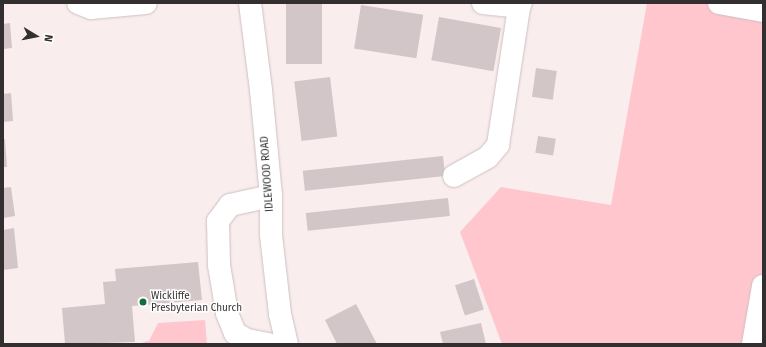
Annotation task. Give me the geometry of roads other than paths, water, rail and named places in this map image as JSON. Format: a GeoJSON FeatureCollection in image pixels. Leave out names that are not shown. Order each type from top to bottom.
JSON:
{"type":"FeatureCollection","features":[{"type":"Feature","properties":{"kind":"street"},"geometry":{"type":"LineString","coordinates":[[78,3],[91,8],[146,3]]}},
{"type":"Feature","properties":{"kind":"street","name":"IDLEWOOD ROAD"},"geometry":{"type":"LineString","coordinates":[[250,3],[261,90],[271,196],[272,243],[280,314],[277,343]]}},
{"type":"Feature","properties":{"kind":"street"},"geometry":{"type":"LineString","coordinates":[[454,176],[471,168],[488,156],[498,145],[520,5],[483,3]]}},
{"type":"Feature","properties":{"kind":"street"},"geometry":{"type":"LineString","coordinates":[[719,3],[755,7]]}},
{"type":"Feature","properties":{"kind":"street"},"geometry":{"type":"LineString","coordinates":[[271,196],[230,205],[218,221],[219,265],[227,313],[235,333],[247,340],[277,343]]}},
{"type":"Feature","properties":{"kind":"street"},"geometry":{"type":"LineString","coordinates":[[753,344],[761,317],[763,286]]}},
{"type":"Feature","properties":{"kind":"place","name":"Wickliffe Presbyterian Church"},"geometry":{"type":"Point","coordinates":[143,302]}}]}
